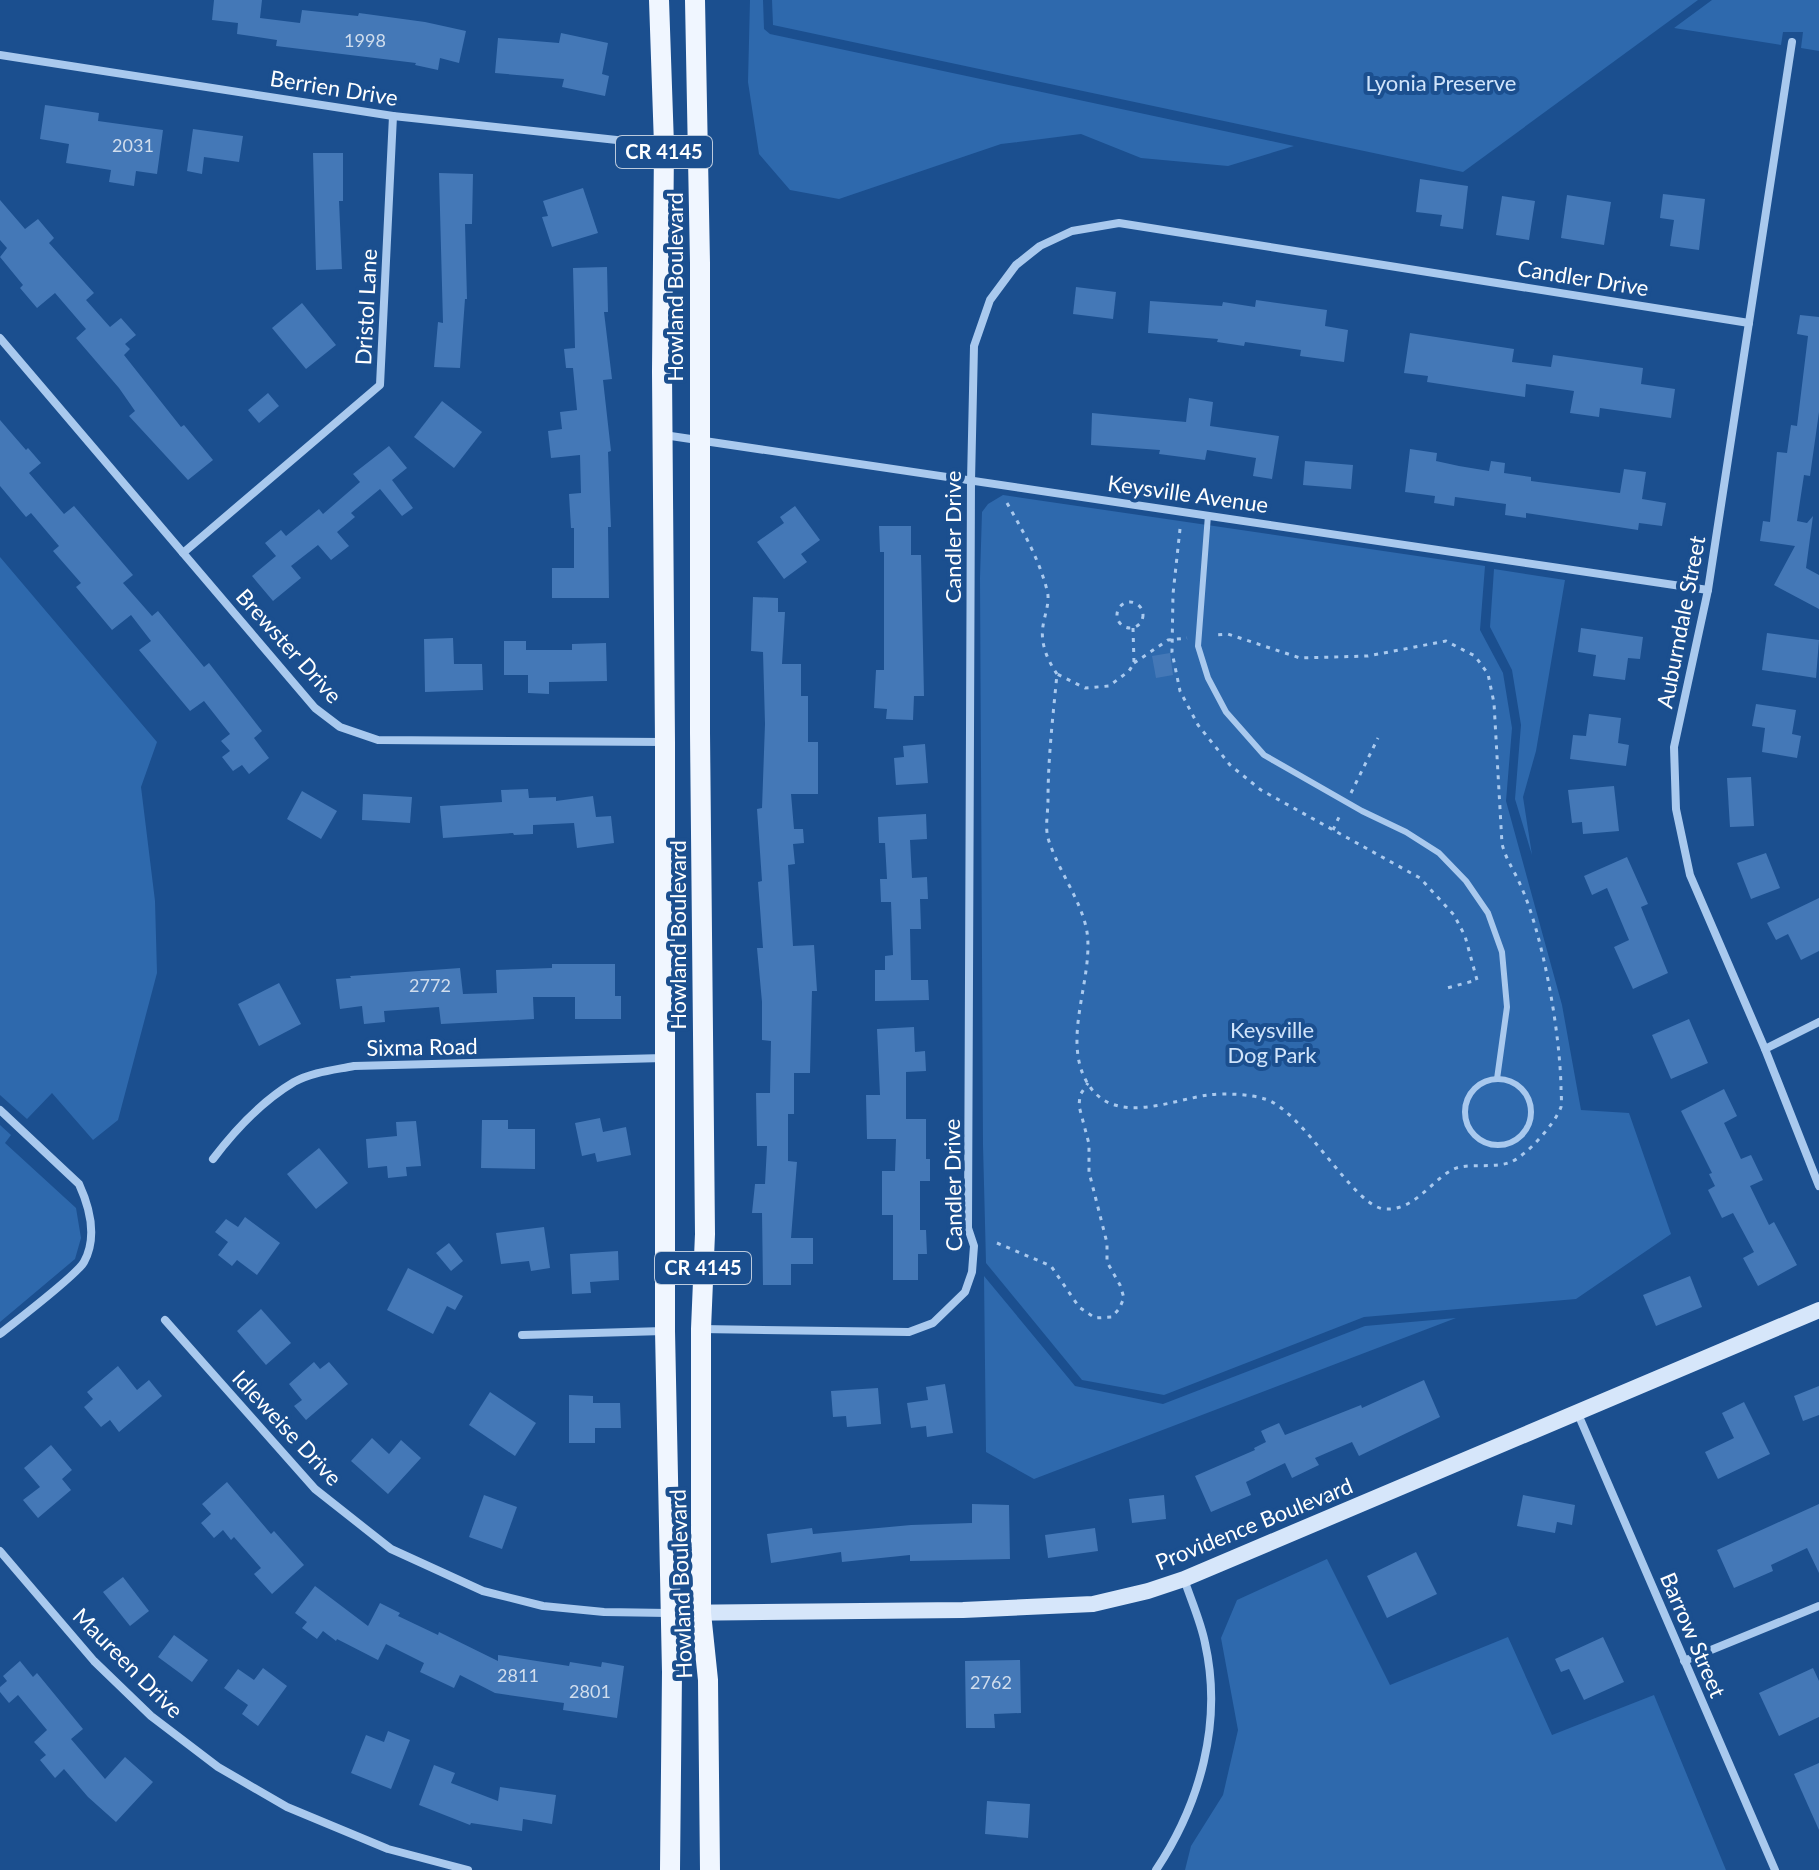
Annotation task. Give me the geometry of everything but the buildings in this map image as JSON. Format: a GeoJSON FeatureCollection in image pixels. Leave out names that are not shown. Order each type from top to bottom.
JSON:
{"type":"FeatureCollection","features":[{"type":"Feature","properties":{"kind":"main road","name":"Howland Boulevard"},"geometry":{"type":"LineString","coordinates":[[659,0],[664,145],[665,1331],[672,1672],[670,1870]]}},
{"type":"Feature","properties":{"kind":"main road","name":"Howland Boulevard"},"geometry":{"type":"LineString","coordinates":[[695,0],[700,263],[705,1234],[701,1329],[701,1613],[708,1680],[710,1870]]}},
{"type":"Feature","properties":{"kind":"main road","name":"Providence Boulevard"},"geometry":{"type":"LineString","coordinates":[[669,1613],[963,1610],[1093,1604],[1148,1591],[1184,1579],[1819,1310]]}},
{"type":"Feature","properties":{"kind":"street","name":"Auburndale Street"},"geometry":{"type":"LineString","coordinates":[[1792,42],[1708,590],[1674,747],[1676,809],[1690,875],[1765,1049],[1819,1186]]}},
{"type":"Feature","properties":{"kind":"street","name":"Berrien Drive"},"geometry":{"type":"LineString","coordinates":[[0,55],[393,116],[664,145]]}},
{"type":"Feature","properties":{"kind":"street","name":"Dristol Lane"},"geometry":{"type":"LineString","coordinates":[[183,553],[380,385],[393,116]]}},
{"type":"Feature","properties":{"kind":"street","name":"Candler Drive"},"geometry":{"type":"LineString","coordinates":[[701,1329],[909,1332],[933,1323],[965,1292],[972,1272],[974,1246],[968,1228],[974,346],[990,300],[1016,265],[1040,246],[1072,231],[1119,223],[1749,323]]}},
{"type":"Feature","properties":{"kind":"street","name":"Brewster Drive"},"geometry":{"type":"LineString","coordinates":[[0,338],[315,708],[340,727],[378,740],[665,742]]}},
{"type":"Feature","properties":{"kind":"street","name":"Keysville Avenue"},"geometry":{"type":"LineString","coordinates":[[662,435],[1708,590]]}},
{"type":"Feature","properties":{"kind":"street"},"geometry":{"type":"LineString","coordinates":[[1765,1049],[1819,1022]]}},
{"type":"Feature","properties":{"kind":"street","name":"Sixma Road"},"geometry":{"type":"LineString","coordinates":[[213,1159],[258,1109],[295,1081],[319,1073],[354,1066],[665,1058]]}},
{"type":"Feature","properties":{"kind":"street"},"geometry":{"type":"LineString","coordinates":[[0,1110],[79,1184],[86,1198],[92,1237],[84,1264],[0,1334]]}},
{"type":"Feature","properties":{"kind":"street","name":"Idleweise Drive"},"geometry":{"type":"LineString","coordinates":[[165,1320],[315,1489],[391,1549],[483,1591],[543,1606],[604,1612],[669,1613]]}},
{"type":"Feature","properties":{"kind":"street"},"geometry":{"type":"LineString","coordinates":[[522,1335],[665,1331]]}},
{"type":"Feature","properties":{"kind":"street","name":"Barrow Street"},"geometry":{"type":"LineString","coordinates":[[1578,1414],[1775,1870]]}},
{"type":"Feature","properties":{"kind":"street","name":"Maureen Drive"},"geometry":{"type":"LineString","coordinates":[[0,1551],[94,1661],[151,1716],[218,1767],[287,1807],[388,1849],[468,1870]]}},
{"type":"Feature","properties":{"kind":"street"},"geometry":{"type":"LineString","coordinates":[[1156,1870],[1186,1819],[1204,1766],[1212,1704],[1206,1643],[1184,1579]]}},
{"type":"Feature","properties":{"kind":"street"},"geometry":{"type":"LineString","coordinates":[[1684,1661],[1819,1606]]}},
{"type":"Feature","properties":{"kind":"lane"},"geometry":{"type":"LineString","coordinates":[[1208,515],[1198,646],[1208,678],[1226,712],[1264,755],[1362,811],[1406,832],[1439,853],[1466,881],[1488,913],[1502,952],[1507,1007],[1497,1079]]}},
{"type":"Feature","properties":{"kind":"lane"},"geometry":{"type":"LineString","coordinates":[[1497,1079],[1517,1085],[1530,1103],[1531,1114],[1529,1124],[1515,1141],[1494,1145],[1474,1136],[1465,1116],[1469,1095],[1476,1086],[1497,1079]]}},
{"type":"Feature","properties":{"kind":"path"},"geometry":{"type":"LineString","coordinates":[[1007,503],[1030,544],[1048,591],[1043,641],[1046,655],[1057,674],[1085,688],[1109,686],[1134,663],[1168,640],[1187,638]]}},
{"type":"Feature","properties":{"kind":"path"},"geometry":{"type":"LineString","coordinates":[[1130,602],[1138,605],[1143,612],[1142,621],[1133,628],[1124,626],[1118,616],[1120,608],[1130,602]]}},
{"type":"Feature","properties":{"kind":"path"},"geometry":{"type":"LineString","coordinates":[[1133,628],[1134,663]]}},
{"type":"Feature","properties":{"kind":"path"},"geometry":{"type":"LineString","coordinates":[[1057,674],[1048,757],[1047,836],[1086,929],[1088,957],[1077,1041],[1082,1071],[1102,1099],[1119,1107],[1146,1107],[1213,1094],[1265,1099],[1282,1108],[1350,1184],[1373,1205],[1384,1210],[1411,1203],[1456,1168],[1510,1163],[1539,1140],[1561,1106],[1561,1065],[1537,935],[1520,882],[1508,865],[1502,844],[1494,703],[1488,674],[1475,656],[1446,641],[1368,656],[1300,658],[1228,634],[1213,635]]}},
{"type":"Feature","properties":{"kind":"path"},"geometry":{"type":"LineString","coordinates":[[1351,793],[1378,738]]}},
{"type":"Feature","properties":{"kind":"path"},"geometry":{"type":"LineString","coordinates":[[1333,830],[1342,812]]}},
{"type":"Feature","properties":{"kind":"path"},"geometry":{"type":"LineString","coordinates":[[997,1243],[1051,1266],[1079,1307],[1095,1318],[1112,1317],[1119,1309],[1124,1298],[1107,1262],[1107,1243],[1089,1172],[1089,1144],[1079,1106],[1080,1095],[1088,1083]]}},
{"type":"Feature","properties":{"kind":"green space"},"geometry":{"type":"Polygon","coordinates":[[[750,0],[763,0],[764,29],[770,34],[1294,146],[1228,166],[1141,158],[1081,134],[1001,144],[839,199],[790,190],[759,154],[748,82],[750,0]]]}},
{"type":"Feature","properties":{"kind":"green space","name":"Lyonia Preserve"},"geometry":{"type":"Polygon","coordinates":[[[772,0],[1698,0],[1463,172],[773,25],[772,0]]]}},
{"type":"Feature","properties":{"kind":"green space"},"geometry":{"type":"Polygon","coordinates":[[[1712,0],[1819,0],[1819,51],[1801,48],[1803,32],[1783,32],[1781,45],[1674,28],[1712,0]]]}},
{"type":"Feature","properties":{"kind":"green space","name":"Keysville Dog Park"},"geometry":{"type":"Polygon","coordinates":[[[1003,495],[1485,566],[1480,630],[1503,673],[1512,728],[1506,801],[1562,1005],[1581,1110],[1629,1113],[1671,1234],[1576,1299],[1364,1317],[1164,1395],[1082,1380],[986,1263],[980,578],[982,512],[988,504],[1003,495]]]}},
{"type":"Feature","properties":{"kind":"green space"},"geometry":{"type":"Polygon","coordinates":[[[0,557],[157,742],[141,787],[155,901],[157,973],[118,1120],[93,1140],[52,1093],[27,1119],[0,1095],[0,557]]]}},
{"type":"Feature","properties":{"kind":"green space"},"geometry":{"type":"Polygon","coordinates":[[[1494,569],[1565,580],[1536,751],[1523,797],[1532,855],[1515,799],[1521,725],[1512,670],[1490,627],[1494,569]]]}},
{"type":"Feature","properties":{"kind":"green space"},"geometry":{"type":"Polygon","coordinates":[[[0,1125],[11,1135],[5,1143],[76,1208],[81,1238],[75,1259],[0,1322],[0,1125]]]}},
{"type":"Feature","properties":{"kind":"green space"},"geometry":{"type":"Polygon","coordinates":[[[984,1276],[1075,1386],[1163,1404],[1365,1326],[1456,1318],[1034,1479],[986,1452],[984,1276]]]}},
{"type":"Feature","properties":{"kind":"green space"},"geometry":{"type":"Polygon","coordinates":[[[1327,1559],[1390,1685],[1508,1637],[1552,1735],[1654,1695],[1726,1870],[1185,1870],[1191,1846],[1223,1795],[1238,1730],[1221,1638],[1237,1600],[1327,1559]]]}}]}
